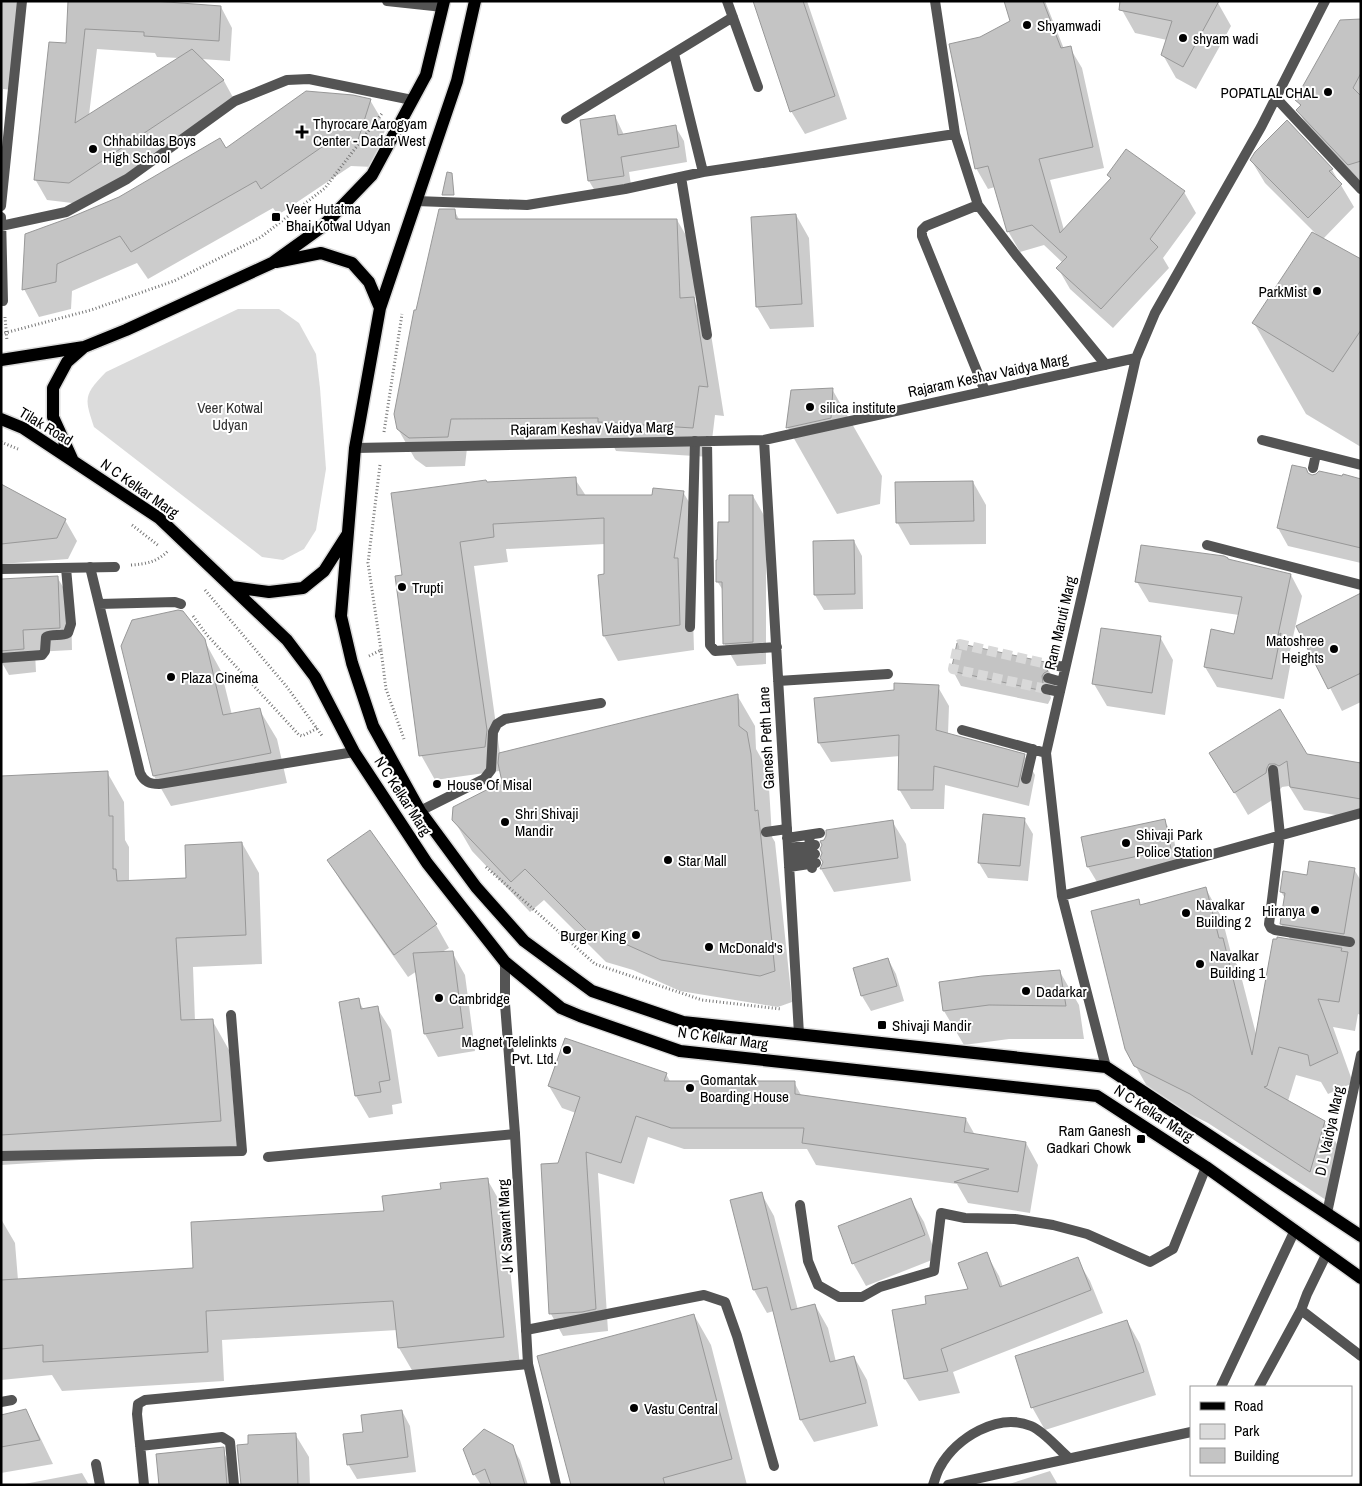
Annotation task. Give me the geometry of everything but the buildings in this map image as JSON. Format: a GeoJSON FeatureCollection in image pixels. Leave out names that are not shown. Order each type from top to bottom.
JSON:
{"type":"FeatureCollection","features":[{"type":"Feature","properties":{"kind":"main road","name":"N C Kelkar Marg"},"geometry":{"type":"LineString","coordinates":[[475,1],[457,81],[380,308],[355,448],[341,616],[352,663],[374,726],[420,811],[476,887],[524,941],[592,991],[683,1022],[1106,1067],[1361,1236]]}},
{"type":"Feature","properties":{"kind":"main road"},"geometry":{"type":"LineString","coordinates":[[5,360],[84,347],[126,330],[272,263],[322,227],[372,174],[426,75],[443,4]]}},
{"type":"Feature","properties":{"kind":"main road"},"geometry":{"type":"LineString","coordinates":[[272,263],[321,253],[352,263],[369,282],[380,308]]}},
{"type":"Feature","properties":{"kind":"main road"},"geometry":{"type":"LineString","coordinates":[[73,461],[53,417],[53,388],[67,362],[84,347]]}},
{"type":"Feature","properties":{"kind":"main road","name":"Tilak Road"},"geometry":{"type":"LineString","coordinates":[[1,419],[23,428],[73,461]]}},
{"type":"Feature","properties":{"kind":"main road","name":"N C Kelkar Marg"},"geometry":{"type":"LineString","coordinates":[[73,461],[159,518],[287,640],[315,677],[354,752],[427,862],[505,962],[561,1008],[680,1051],[1097,1096],[1206,1167],[1361,1278]]}},
{"type":"Feature","properties":{"kind":"main road"},"geometry":{"type":"LineString","coordinates":[[232,587],[270,592],[303,588],[324,570],[348,532]]}},
{"type":"Feature","properties":{"kind":"street"},"geometry":{"type":"LineString","coordinates":[[1,206],[22,1]]}},
{"type":"Feature","properties":{"kind":"street"},"geometry":{"type":"LineString","coordinates":[[387,1],[443,4]]}},
{"type":"Feature","properties":{"kind":"street"},"geometry":{"type":"LineString","coordinates":[[727,1],[758,87]]}},
{"type":"Feature","properties":{"kind":"street"},"geometry":{"type":"LineString","coordinates":[[935,1],[955,134],[978,205],[1016,255],[1106,364]]}},
{"type":"Feature","properties":{"kind":"street"},"geometry":{"type":"LineString","coordinates":[[1136,358],[1155,313],[1261,127],[1325,1]]}},
{"type":"Feature","properties":{"kind":"street"},"geometry":{"type":"LineString","coordinates":[[566,119],[733,18]]}},
{"type":"Feature","properties":{"kind":"street"},"geometry":{"type":"LineString","coordinates":[[674,54],[703,172]]}},
{"type":"Feature","properties":{"kind":"street"},"geometry":{"type":"LineString","coordinates":[[2,226],[66,212],[127,179],[235,101],[287,80],[309,79],[412,100]]}},
{"type":"Feature","properties":{"kind":"street"},"geometry":{"type":"LineString","coordinates":[[1276,98],[1361,189]]}},
{"type":"Feature","properties":{"kind":"street"},"geometry":{"type":"LineString","coordinates":[[416,201],[527,205],[625,189],[703,172],[955,134]]}},
{"type":"Feature","properties":{"kind":"street"},"geometry":{"type":"LineString","coordinates":[[681,176],[707,335]]}},
{"type":"Feature","properties":{"kind":"street"},"geometry":{"type":"LineString","coordinates":[[978,205],[926,226],[922,230],[922,236],[985,391]]}},
{"type":"Feature","properties":{"kind":"street"},"geometry":{"type":"LineString","coordinates":[[1,217],[3,301]]}},
{"type":"Feature","properties":{"kind":"street","name":"Rajaram Keshav Vaidya Marg"},"geometry":{"type":"LineString","coordinates":[[355,448],[764,440],[1136,358]]}},
{"type":"Feature","properties":{"kind":"street","name":"Ram Maruti Marg"},"geometry":{"type":"LineString","coordinates":[[1106,1067],[1062,896],[1046,753],[1136,358]]}},
{"type":"Feature","properties":{"kind":"street","name":"Ganesh Peth Lane"},"geometry":{"type":"LineString","coordinates":[[764,440],[799,1034]]}},
{"type":"Feature","properties":{"kind":"street"},"geometry":{"type":"LineString","coordinates":[[1262,440],[1361,465]]}},
{"type":"Feature","properties":{"kind":"street"},"geometry":{"type":"LineString","coordinates":[[690,627],[695,441]]}},
{"type":"Feature","properties":{"kind":"street"},"geometry":{"type":"LineString","coordinates":[[706,441],[710,645],[715,651],[777,647]]}},
{"type":"Feature","properties":{"kind":"street"},"geometry":{"type":"LineString","coordinates":[[1313,468],[1316,454]]}},
{"type":"Feature","properties":{"kind":"street"},"geometry":{"type":"LineString","coordinates":[[1207,545],[1361,585]]}},
{"type":"Feature","properties":{"kind":"street"},"geometry":{"type":"LineString","coordinates":[[1,569],[116,567]]}},
{"type":"Feature","properties":{"kind":"street"},"geometry":{"type":"LineString","coordinates":[[1,658],[42,655],[45,651],[46,637],[68,633],[71,624],[66,568]]}},
{"type":"Feature","properties":{"kind":"street"},"geometry":{"type":"LineString","coordinates":[[90,568],[140,773],[142,778],[148,783],[159,784],[354,752]]}},
{"type":"Feature","properties":{"kind":"street"},"geometry":{"type":"LineString","coordinates":[[99,604],[175,602],[181,604]]}},
{"type":"Feature","properties":{"kind":"street"},"geometry":{"type":"LineString","coordinates":[[1051,664],[1065,667]]}},
{"type":"Feature","properties":{"kind":"street"},"geometry":{"type":"LineString","coordinates":[[778,680],[888,674]]}},
{"type":"Feature","properties":{"kind":"street"},"geometry":{"type":"LineString","coordinates":[[1048,678],[1061,687]]}},
{"type":"Feature","properties":{"kind":"street"},"geometry":{"type":"LineString","coordinates":[[1046,689],[1061,687]]}},
{"type":"Feature","properties":{"kind":"street"},"geometry":{"type":"LineString","coordinates":[[420,811],[484,779],[491,770],[493,732],[497,724],[505,719],[601,702]]}},
{"type":"Feature","properties":{"kind":"street"},"geometry":{"type":"LineString","coordinates":[[962,730],[1046,753]]}},
{"type":"Feature","properties":{"kind":"street"},"geometry":{"type":"LineString","coordinates":[[1026,779],[1033,749]]}},
{"type":"Feature","properties":{"kind":"street"},"geometry":{"type":"LineString","coordinates":[[1273,770],[1280,835],[1268,919],[1271,928],[1350,942]]}},
{"type":"Feature","properties":{"kind":"street"},"geometry":{"type":"LineString","coordinates":[[1062,896],[1361,813]]}},
{"type":"Feature","properties":{"kind":"street"},"geometry":{"type":"LineString","coordinates":[[766,832],[788,848],[812,854]]}},
{"type":"Feature","properties":{"kind":"street"},"geometry":{"type":"LineString","coordinates":[[812,854],[820,833]]}},
{"type":"Feature","properties":{"kind":"street"},"geometry":{"type":"LineString","coordinates":[[788,848],[812,854]]}},
{"type":"Feature","properties":{"kind":"street","name":"J K Sawant Marg"},"geometry":{"type":"LineString","coordinates":[[505,962],[505,1004],[515,1134],[528,1364],[556,1485]]}},
{"type":"Feature","properties":{"kind":"street"},"geometry":{"type":"LineString","coordinates":[[1,1156],[242,1151],[231,1015]]}},
{"type":"Feature","properties":{"kind":"street","name":"D L Vaidya Marg"},"geometry":{"type":"LineString","coordinates":[[1327,1213],[1361,1055]]}},
{"type":"Feature","properties":{"kind":"street"},"geometry":{"type":"LineString","coordinates":[[268,1157],[515,1134]]}},
{"type":"Feature","properties":{"kind":"street"},"geometry":{"type":"LineString","coordinates":[[800,1206],[808,1261],[818,1285],[839,1298],[862,1297],[880,1287],[934,1271],[941,1213],[965,1218],[1015,1219],[1053,1225],[1088,1234],[1150,1262],[1174,1249],[1206,1167]]}},
{"type":"Feature","properties":{"kind":"street"},"geometry":{"type":"LineString","coordinates":[[1221,1386],[1295,1230]]}},
{"type":"Feature","properties":{"kind":"street"},"geometry":{"type":"LineString","coordinates":[[1260,1386],[1301,1310],[1306,1294],[1327,1253]]}},
{"type":"Feature","properties":{"kind":"street"},"geometry":{"type":"LineString","coordinates":[[526,1330],[704,1295],[725,1302],[737,1336],[774,1466]]}},
{"type":"Feature","properties":{"kind":"street"},"geometry":{"type":"LineString","coordinates":[[1301,1310],[1361,1356]]}},
{"type":"Feature","properties":{"kind":"street"},"geometry":{"type":"LineString","coordinates":[[144,1485],[137,1408],[138,1404],[145,1400],[528,1364]]}},
{"type":"Feature","properties":{"kind":"street"},"geometry":{"type":"LineString","coordinates":[[933,1485],[939,1467],[962,1441],[1000,1422],[1015,1421],[1032,1426],[1069,1458]]}},
{"type":"Feature","properties":{"kind":"street"},"geometry":{"type":"LineString","coordinates":[[948,1485],[1190,1432]]}},
{"type":"Feature","properties":{"kind":"street"},"geometry":{"type":"LineString","coordinates":[[140,1446],[226,1438],[230,1442],[234,1485]]}},
{"type":"Feature","properties":{"kind":"street"},"geometry":{"type":"LineString","coordinates":[[96,1464],[100,1485]]}},
{"type":"Feature","properties":{"kind":"path"},"geometry":{"type":"LineString","coordinates":[[1,334],[91,310],[174,281],[261,237],[324,188],[394,97]]}},
{"type":"Feature","properties":{"kind":"path"},"geometry":{"type":"LineString","coordinates":[[3,301],[6,333],[5,360]]}},
{"type":"Feature","properties":{"kind":"path"},"geometry":{"type":"LineString","coordinates":[[402,314],[382,448],[368,562],[382,650],[386,689],[404,740]]}},
{"type":"Feature","properties":{"kind":"path"},"geometry":{"type":"LineString","coordinates":[[1,442],[20,450]]}},
{"type":"Feature","properties":{"kind":"path"},"geometry":{"type":"LineString","coordinates":[[130,524],[173,558]]}},
{"type":"Feature","properties":{"kind":"path"},"geometry":{"type":"LineString","coordinates":[[116,567],[149,563],[162,557],[180,538]]}},
{"type":"Feature","properties":{"kind":"path"},"geometry":{"type":"LineString","coordinates":[[204,590],[287,687],[336,754]]}},
{"type":"Feature","properties":{"kind":"path"},"geometry":{"type":"LineString","coordinates":[[181,604],[299,736],[337,719]]}},
{"type":"Feature","properties":{"kind":"path"},"geometry":{"type":"LineString","coordinates":[[352,663],[382,650]]}},
{"type":"Feature","properties":{"kind":"path"},"geometry":{"type":"LineString","coordinates":[[287,687],[315,677]]}},
{"type":"Feature","properties":{"kind":"path"},"geometry":{"type":"LineString","coordinates":[[486,866],[595,964],[702,1000],[797,1011]]}},
{"type":"Feature","properties":{"kind":"green space","name":"Veer Kotwal Udyan"},"geometry":{"type":"Polygon","coordinates":[[[238,309],[279,309],[299,323],[316,354],[326,469],[316,530],[304,549],[283,560],[262,557],[94,427],[89,409],[88,397],[90,392],[106,372],[238,309]]]}},
{"type":"Feature","properties":{"kind":"tunnel"},"geometry":{"type":"LineString","coordinates":[[1046,689],[953,669],[958,645],[1051,665]]}},
{"type":"Feature","properties":{"kind":"place","name":"Shyamwadi"},"geometry":{"type":"Point","coordinates":[1027,25]}},
{"type":"Feature","properties":{"kind":"place","name":"shyam wadi"},"geometry":{"type":"Point","coordinates":[1183,38]}},
{"type":"Feature","properties":{"kind":"place","name":"POPATLAL CHAL"},"geometry":{"type":"Point","coordinates":[1328,92]}},
{"type":"Feature","properties":{"kind":"place","name":"Thyrocare Aarogyam Center - Dadar West"},"geometry":{"type":"Point","coordinates":[302,132]}},
{"type":"Feature","properties":{"kind":"place","name":"Chhabildas Boys High School"},"geometry":{"type":"Point","coordinates":[93,149]}},
{"type":"Feature","properties":{"kind":"place","name":"Veer Hutatma Bhai Kotwal Udyan"},"geometry":{"type":"Point","coordinates":[276,217]}},
{"type":"Feature","properties":{"kind":"place","name":"ParkMist"},"geometry":{"type":"Point","coordinates":[1317,291]}},
{"type":"Feature","properties":{"kind":"place","name":"silica institute"},"geometry":{"type":"Point","coordinates":[810,407]}},
{"type":"Feature","properties":{"kind":"place","name":"Trupti"},"geometry":{"type":"Point","coordinates":[402,587]}},
{"type":"Feature","properties":{"kind":"place","name":"Matoshree Heights"},"geometry":{"type":"Point","coordinates":[1334,649]}},
{"type":"Feature","properties":{"kind":"place","name":"Plaza Cinema"},"geometry":{"type":"Point","coordinates":[171,677]}},
{"type":"Feature","properties":{"kind":"place","name":"House Of Misal"},"geometry":{"type":"Point","coordinates":[437,784]}},
{"type":"Feature","properties":{"kind":"place","name":"Shri Shivaji Mandir"},"geometry":{"type":"Point","coordinates":[505,822]}},
{"type":"Feature","properties":{"kind":"place","name":"Shivaji Park Police Station"},"geometry":{"type":"Point","coordinates":[1126,843]}},
{"type":"Feature","properties":{"kind":"place","name":"Star Mall"},"geometry":{"type":"Point","coordinates":[668,860]}},
{"type":"Feature","properties":{"kind":"place","name":"Hiranya"},"geometry":{"type":"Point","coordinates":[1315,910]}},
{"type":"Feature","properties":{"kind":"place","name":"Navalkar Building 2"},"geometry":{"type":"Point","coordinates":[1186,913]}},
{"type":"Feature","properties":{"kind":"place","name":"Burger King"},"geometry":{"type":"Point","coordinates":[636,935]}},
{"type":"Feature","properties":{"kind":"place","name":"McDonald's"},"geometry":{"type":"Point","coordinates":[709,947]}},
{"type":"Feature","properties":{"kind":"place","name":"Navalkar Building 1"},"geometry":{"type":"Point","coordinates":[1200,964]}},
{"type":"Feature","properties":{"kind":"place","name":"Dadarkar"},"geometry":{"type":"Point","coordinates":[1026,991]}},
{"type":"Feature","properties":{"kind":"place","name":"Cambridge"},"geometry":{"type":"Point","coordinates":[439,998]}},
{"type":"Feature","properties":{"kind":"place","name":"Shivaji Mandir"},"geometry":{"type":"Point","coordinates":[882,1025]}},
{"type":"Feature","properties":{"kind":"place","name":"Magnet Telelinkts Pvt. Ltd."},"geometry":{"type":"Point","coordinates":[567,1050]}},
{"type":"Feature","properties":{"kind":"place","name":"Gomantak Boarding House"},"geometry":{"type":"Point","coordinates":[690,1088]}},
{"type":"Feature","properties":{"kind":"place","name":"Ram Ganesh Gadkari Chowk"},"geometry":{"type":"Point","coordinates":[1141,1139]}},
{"type":"Feature","properties":{"kind":"place","name":"Vastu Central"},"geometry":{"type":"Point","coordinates":[634,1408]}}]}
